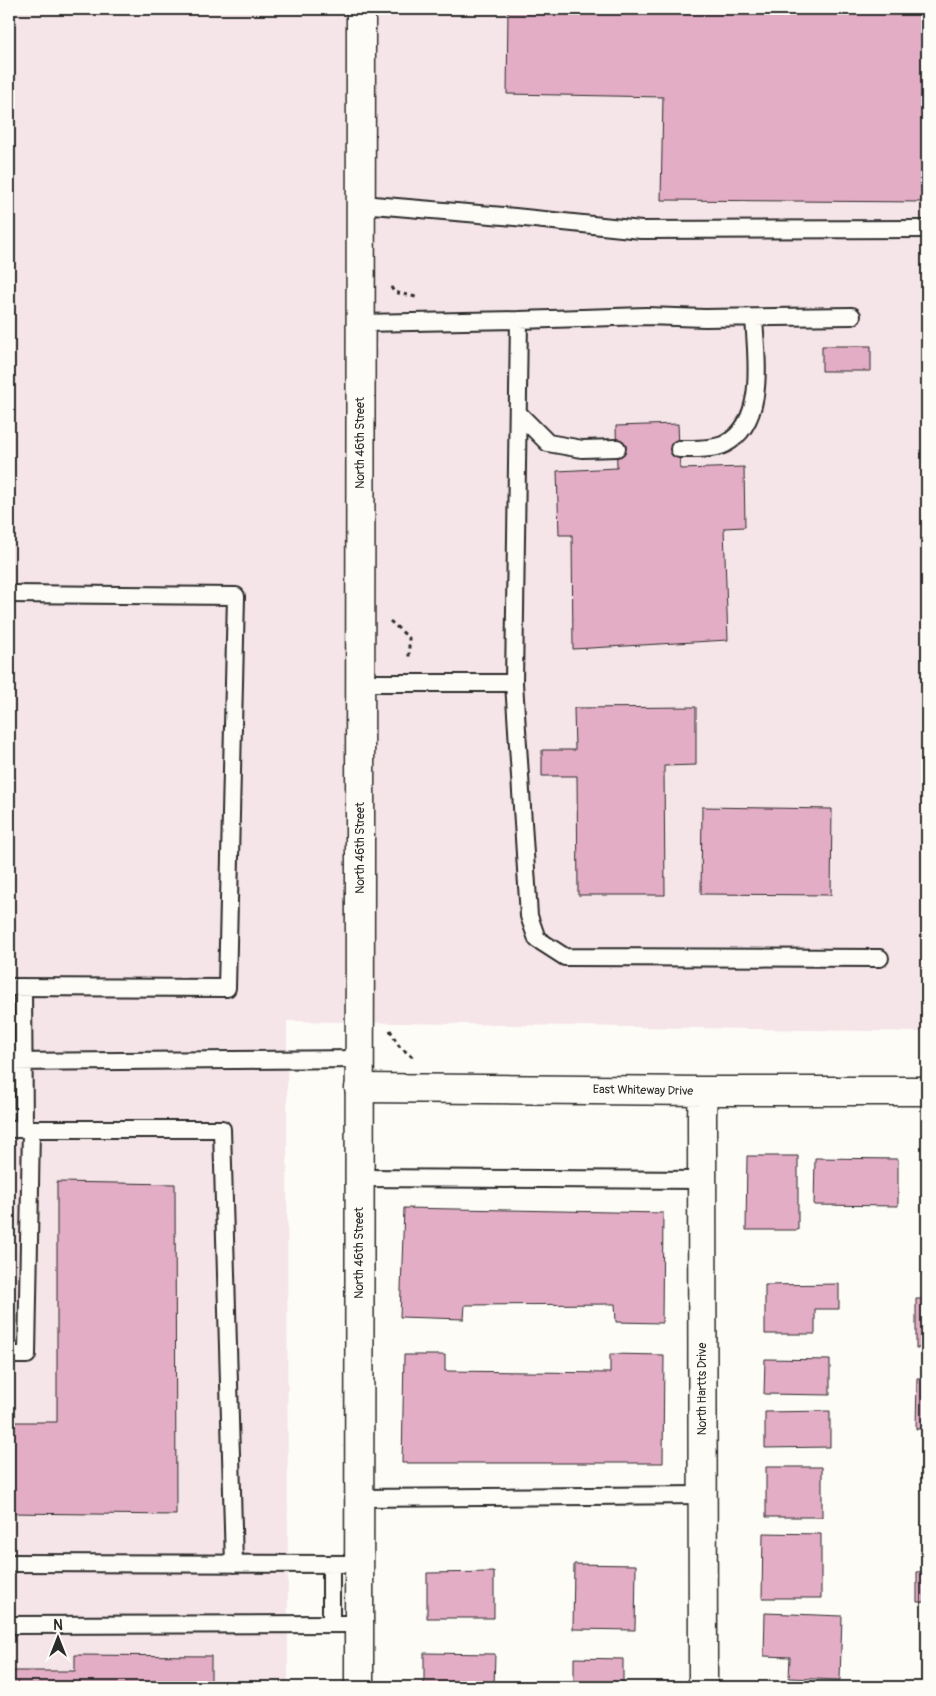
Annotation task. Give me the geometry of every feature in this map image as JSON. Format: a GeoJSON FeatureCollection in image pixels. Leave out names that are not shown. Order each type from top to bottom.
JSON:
{"type":"FeatureCollection","features":[{"type":"Feature","properties":{"kind":"street","name":"North 46th Street"},"geometry":{"type":"LineString","coordinates":[[359,1687],[361,9]]}},
{"type":"Feature","properties":{"kind":"street","name":"East Whiteway Drive"},"geometry":{"type":"LineString","coordinates":[[359,1088],[927,1091]]}},
{"type":"Feature","properties":{"kind":"street","name":"North Hartts Drive"},"geometry":{"type":"LineString","coordinates":[[702,1687],[703,1091]]}},
{"type":"Feature","properties":{"kind":"lane"},"geometry":{"type":"LineString","coordinates":[[361,204],[641,230],[927,229]]}},
{"type":"Feature","properties":{"kind":"lane"},"geometry":{"type":"LineString","coordinates":[[361,323],[646,316],[754,318],[852,316]]}},
{"type":"Feature","properties":{"kind":"lane"},"geometry":{"type":"LineString","coordinates":[[679,449],[701,449],[723,445],[741,432],[753,408],[757,370],[754,318]]}},
{"type":"Feature","properties":{"kind":"lane"},"geometry":{"type":"LineString","coordinates":[[519,320],[514,683],[529,916],[537,938],[565,957],[880,958]]}},
{"type":"Feature","properties":{"kind":"lane"},"geometry":{"type":"LineString","coordinates":[[518,414],[548,443],[582,449],[617,448]]}},
{"type":"Feature","properties":{"kind":"lane"},"geometry":{"type":"LineString","coordinates":[[9,594],[236,596],[227,988],[16,987],[16,1062],[22,1129],[27,1354],[9,1355]]}},
{"type":"Feature","properties":{"kind":"lane"},"geometry":{"type":"LineString","coordinates":[[360,683],[514,683]]}},
{"type":"Feature","properties":{"kind":"lane"},"geometry":{"type":"LineString","coordinates":[[16,1062],[360,1059]]}},
{"type":"Feature","properties":{"kind":"lane"},"geometry":{"type":"LineString","coordinates":[[22,1129],[222,1129],[234,1564]]}},
{"type":"Feature","properties":{"kind":"lane"},"geometry":{"type":"LineString","coordinates":[[359,1178],[702,1180]]}},
{"type":"Feature","properties":{"kind":"lane"},"geometry":{"type":"LineString","coordinates":[[359,1498],[702,1495]]}},
{"type":"Feature","properties":{"kind":"lane"},"geometry":{"type":"LineString","coordinates":[[9,1563],[359,1564]]}},
{"type":"Feature","properties":{"kind":"lane"},"geometry":{"type":"LineString","coordinates":[[331,1564],[331,1624]]}},
{"type":"Feature","properties":{"kind":"lane"},"geometry":{"type":"LineString","coordinates":[[9,1625],[359,1624]]}},
{"type":"Feature","properties":{"kind":"path"},"geometry":{"type":"LineString","coordinates":[[389,284],[394,292],[418,298]]}},
{"type":"Feature","properties":{"kind":"path"},"geometry":{"type":"LineString","coordinates":[[386,1023],[399,1046],[416,1060]]}},
{"type":"Feature","properties":{"kind":"shaded area"},"geometry":{"type":"Polygon","coordinates":[[[9,9],[927,9],[927,1032],[287,1021],[288,1687],[9,1687],[9,9]]]}},
{"type":"Feature","properties":{"kind":"building"},"geometry":{"type":"Polygon","coordinates":[[[508,9],[927,9],[927,202],[661,200],[663,97],[507,94],[508,9]]]}},
{"type":"Feature","properties":{"kind":"building"},"geometry":{"type":"Polygon","coordinates":[[[822,346],[871,346],[871,371],[822,371],[822,346]]]}},
{"type":"Feature","properties":{"kind":"building"},"geometry":{"type":"Polygon","coordinates":[[[678,424],[680,469],[744,467],[745,527],[724,528],[728,640],[573,649],[572,535],[559,535],[557,471],[617,468],[616,426],[678,424]]]}},
{"type":"Feature","properties":{"kind":"building"},"geometry":{"type":"Polygon","coordinates":[[[696,707],[696,765],[664,766],[665,895],[578,895],[577,776],[542,776],[542,750],[575,750],[574,708],[696,707]]]}},
{"type":"Feature","properties":{"kind":"building"},"geometry":{"type":"Polygon","coordinates":[[[702,807],[832,809],[831,895],[701,894],[702,807]]]}},
{"type":"Feature","properties":{"kind":"building"},"geometry":{"type":"Polygon","coordinates":[[[747,1156],[798,1156],[798,1230],[746,1230],[747,1156]]]}},
{"type":"Feature","properties":{"kind":"building"},"geometry":{"type":"Polygon","coordinates":[[[815,1158],[898,1159],[898,1206],[814,1205],[815,1158]]]}},
{"type":"Feature","properties":{"kind":"building"},"geometry":{"type":"Polygon","coordinates":[[[57,1182],[175,1184],[176,1515],[9,1513],[9,1422],[57,1422],[57,1182]]]}},
{"type":"Feature","properties":{"kind":"building"},"geometry":{"type":"Polygon","coordinates":[[[404,1208],[663,1213],[662,1323],[616,1322],[615,1304],[465,1305],[464,1319],[400,1317],[404,1208]]]}},
{"type":"Feature","properties":{"kind":"building"},"geometry":{"type":"Polygon","coordinates":[[[839,1284],[839,1309],[815,1309],[815,1334],[765,1334],[765,1285],[839,1284]]]}},
{"type":"Feature","properties":{"kind":"building"},"geometry":{"type":"Polygon","coordinates":[[[916,1299],[927,1299],[927,1348],[916,1348],[916,1299]]]}},
{"type":"Feature","properties":{"kind":"building"},"geometry":{"type":"Polygon","coordinates":[[[610,1354],[664,1355],[663,1463],[402,1463],[404,1355],[445,1355],[445,1371],[610,1373],[610,1354]]]}},
{"type":"Feature","properties":{"kind":"building"},"geometry":{"type":"Polygon","coordinates":[[[765,1359],[830,1360],[830,1395],[764,1394],[765,1359]]]}},
{"type":"Feature","properties":{"kind":"building"},"geometry":{"type":"Polygon","coordinates":[[[917,1378],[927,1378],[927,1429],[916,1429],[917,1378]]]}},
{"type":"Feature","properties":{"kind":"building"},"geometry":{"type":"Polygon","coordinates":[[[830,1411],[830,1447],[765,1448],[765,1412],[830,1411]]]}},
{"type":"Feature","properties":{"kind":"building"},"geometry":{"type":"Polygon","coordinates":[[[766,1467],[822,1467],[822,1517],[766,1517],[766,1467]]]}},
{"type":"Feature","properties":{"kind":"building"},"geometry":{"type":"Polygon","coordinates":[[[763,1533],[821,1534],[821,1598],[762,1598],[763,1533]]]}},
{"type":"Feature","properties":{"kind":"building"},"geometry":{"type":"Polygon","coordinates":[[[574,1564],[636,1565],[635,1630],[573,1629],[574,1564]]]}},
{"type":"Feature","properties":{"kind":"building"},"geometry":{"type":"Polygon","coordinates":[[[927,1571],[927,1602],[917,1602],[917,1572],[927,1571]]]}},
{"type":"Feature","properties":{"kind":"building"},"geometry":{"type":"Polygon","coordinates":[[[494,1572],[494,1618],[427,1618],[427,1573],[494,1572]]]}},
{"type":"Feature","properties":{"kind":"building"},"geometry":{"type":"Polygon","coordinates":[[[765,1613],[842,1616],[840,1680],[789,1678],[790,1657],[764,1656],[765,1613]]]}},
{"type":"Feature","properties":{"kind":"building"},"geometry":{"type":"Polygon","coordinates":[[[424,1653],[495,1654],[494,1687],[424,1687],[424,1653]]]}},
{"type":"Feature","properties":{"kind":"building"},"geometry":{"type":"Polygon","coordinates":[[[75,1655],[211,1656],[211,1687],[9,1687],[9,1671],[75,1671],[75,1655]]]}},
{"type":"Feature","properties":{"kind":"building"},"geometry":{"type":"Polygon","coordinates":[[[574,1658],[623,1659],[623,1687],[574,1687],[574,1658]]]}}]}
